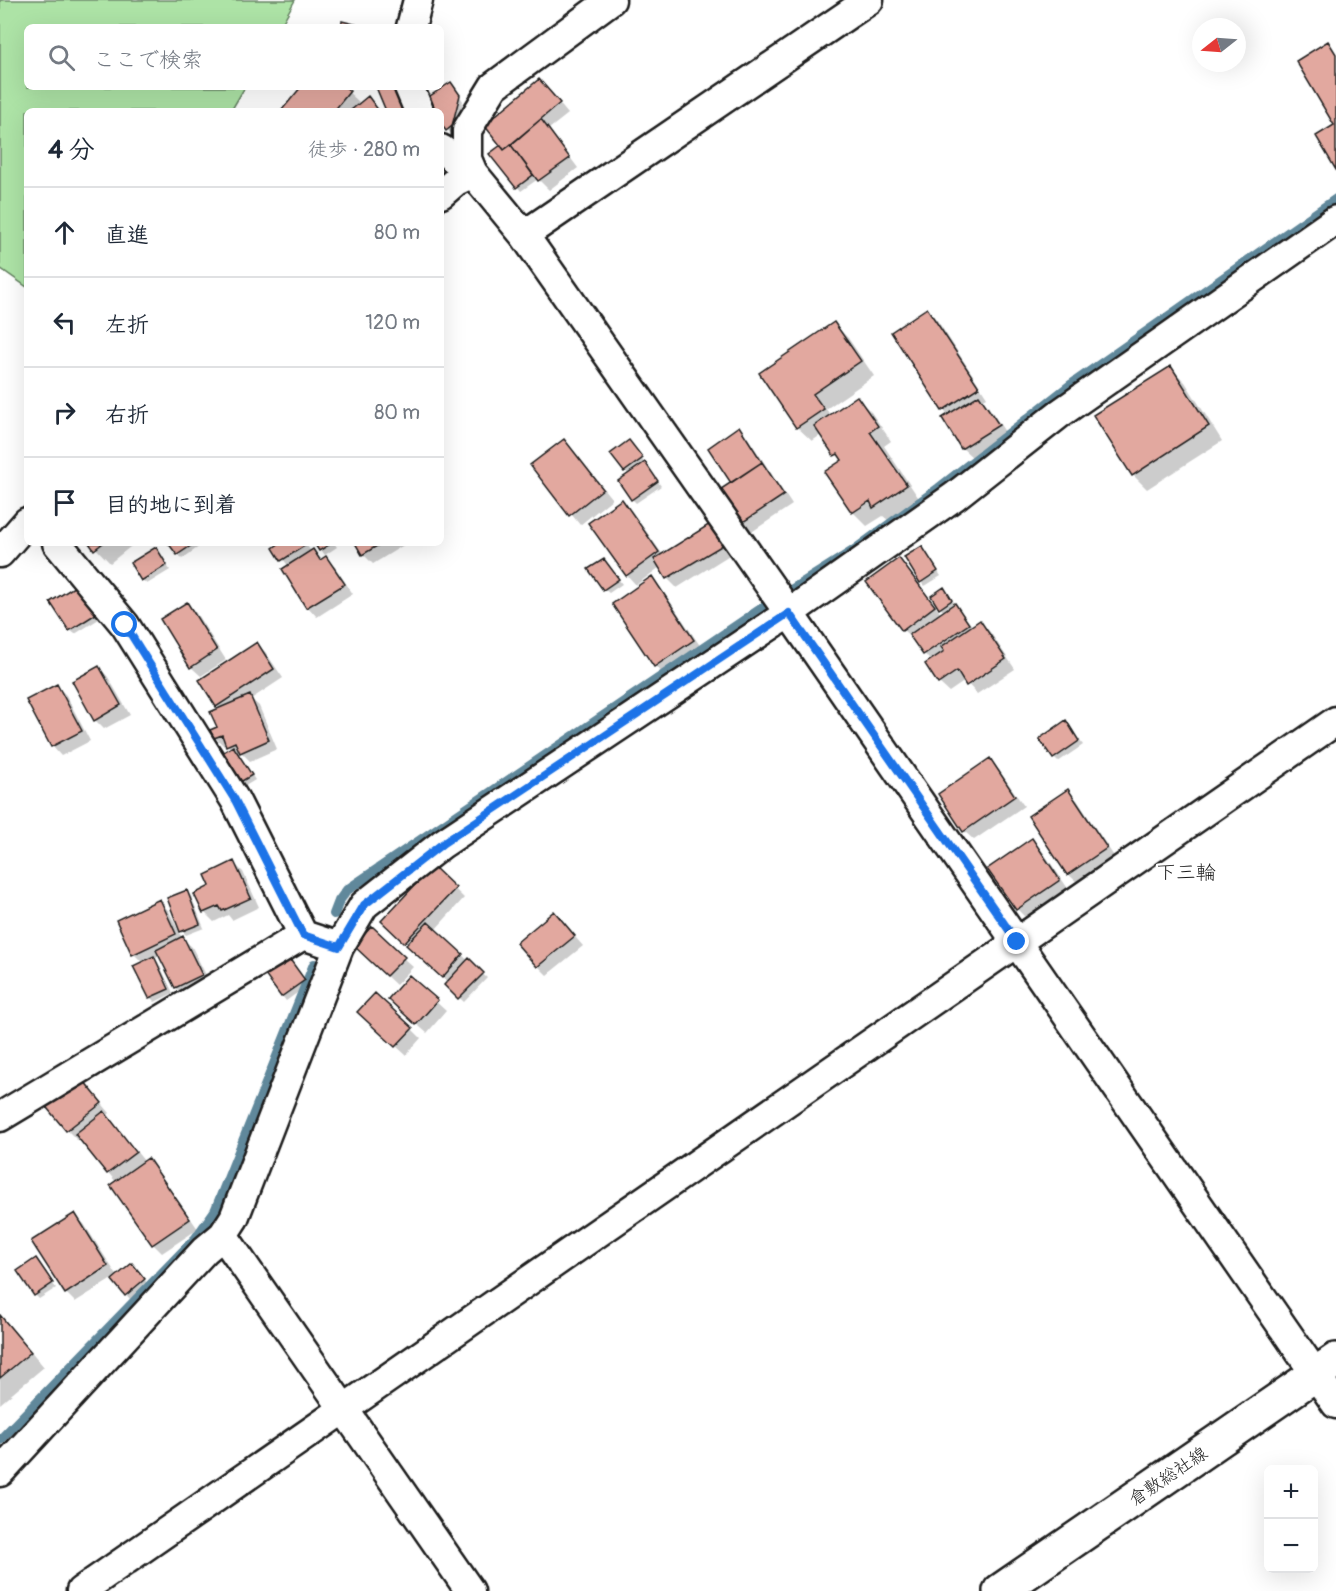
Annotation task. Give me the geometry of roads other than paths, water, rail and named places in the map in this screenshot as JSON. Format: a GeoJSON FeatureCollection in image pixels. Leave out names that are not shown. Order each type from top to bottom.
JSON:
{"type":"FeatureCollection","features":[{"type":"Feature","properties":{"kind":"main road","name":"倉敷総社線"},"geometry":{"type":"LineString","coordinates":[[1000,1591],[1326,1367]]}},
{"type":"Feature","properties":{"kind":"street"},"geometry":{"type":"LineString","coordinates":[[412,24],[418,0]]}},
{"type":"Feature","properties":{"kind":"street"},"geometry":{"type":"LineString","coordinates":[[473,173],[467,159],[467,130],[494,86],[611,0]]}},
{"type":"Feature","properties":{"kind":"street"},"geometry":{"type":"LineString","coordinates":[[524,235],[869,0]]}},
{"type":"Feature","properties":{"kind":"street"},"geometry":{"type":"LineString","coordinates":[[410,90],[418,108]]}},
{"type":"Feature","properties":{"kind":"street"},"geometry":{"type":"LineString","coordinates":[[444,151],[473,173],[524,235],[1017,942],[1326,1367],[1336,1404]]}},
{"type":"Feature","properties":{"kind":"street"},"geometry":{"type":"LineString","coordinates":[[444,191],[456,181],[473,173]]}},
{"type":"Feature","properties":{"kind":"street"},"geometry":{"type":"LineString","coordinates":[[0,1472],[205,1250],[223,1235],[234,1218],[339,947],[364,905],[442,844],[782,603],[955,496],[1059,414],[1336,220]]}},
{"type":"Feature","properties":{"kind":"street"},"geometry":{"type":"LineString","coordinates":[[0,553],[24,525]]}},
{"type":"Feature","properties":{"kind":"street"},"geometry":{"type":"LineString","coordinates":[[59,546],[125,625],[235,800],[303,935],[339,947]]}},
{"type":"Feature","properties":{"kind":"street"},"geometry":{"type":"LineString","coordinates":[[81,1591],[1336,721]]}},
{"type":"Feature","properties":{"kind":"street"},"geometry":{"type":"LineString","coordinates":[[0,1117],[303,935]]}},
{"type":"Feature","properties":{"kind":"street"},"geometry":{"type":"LineString","coordinates":[[223,1235],[470,1591]]}},
{"type":"Feature","properties":{"kind":"waterway"},"geometry":{"type":"LineString","coordinates":[[334,914],[347,890],[764,607],[853,551],[939,488],[1072,384],[1336,199]]}},
{"type":"Feature","properties":{"kind":"waterway"},"geometry":{"type":"LineString","coordinates":[[0,1440],[196,1238],[215,1211],[314,964]]}},
{"type":"Feature","properties":{"kind":"district","name":"下三輪"},"geometry":{"type":"Point","coordinates":[1186,872]}}]}
